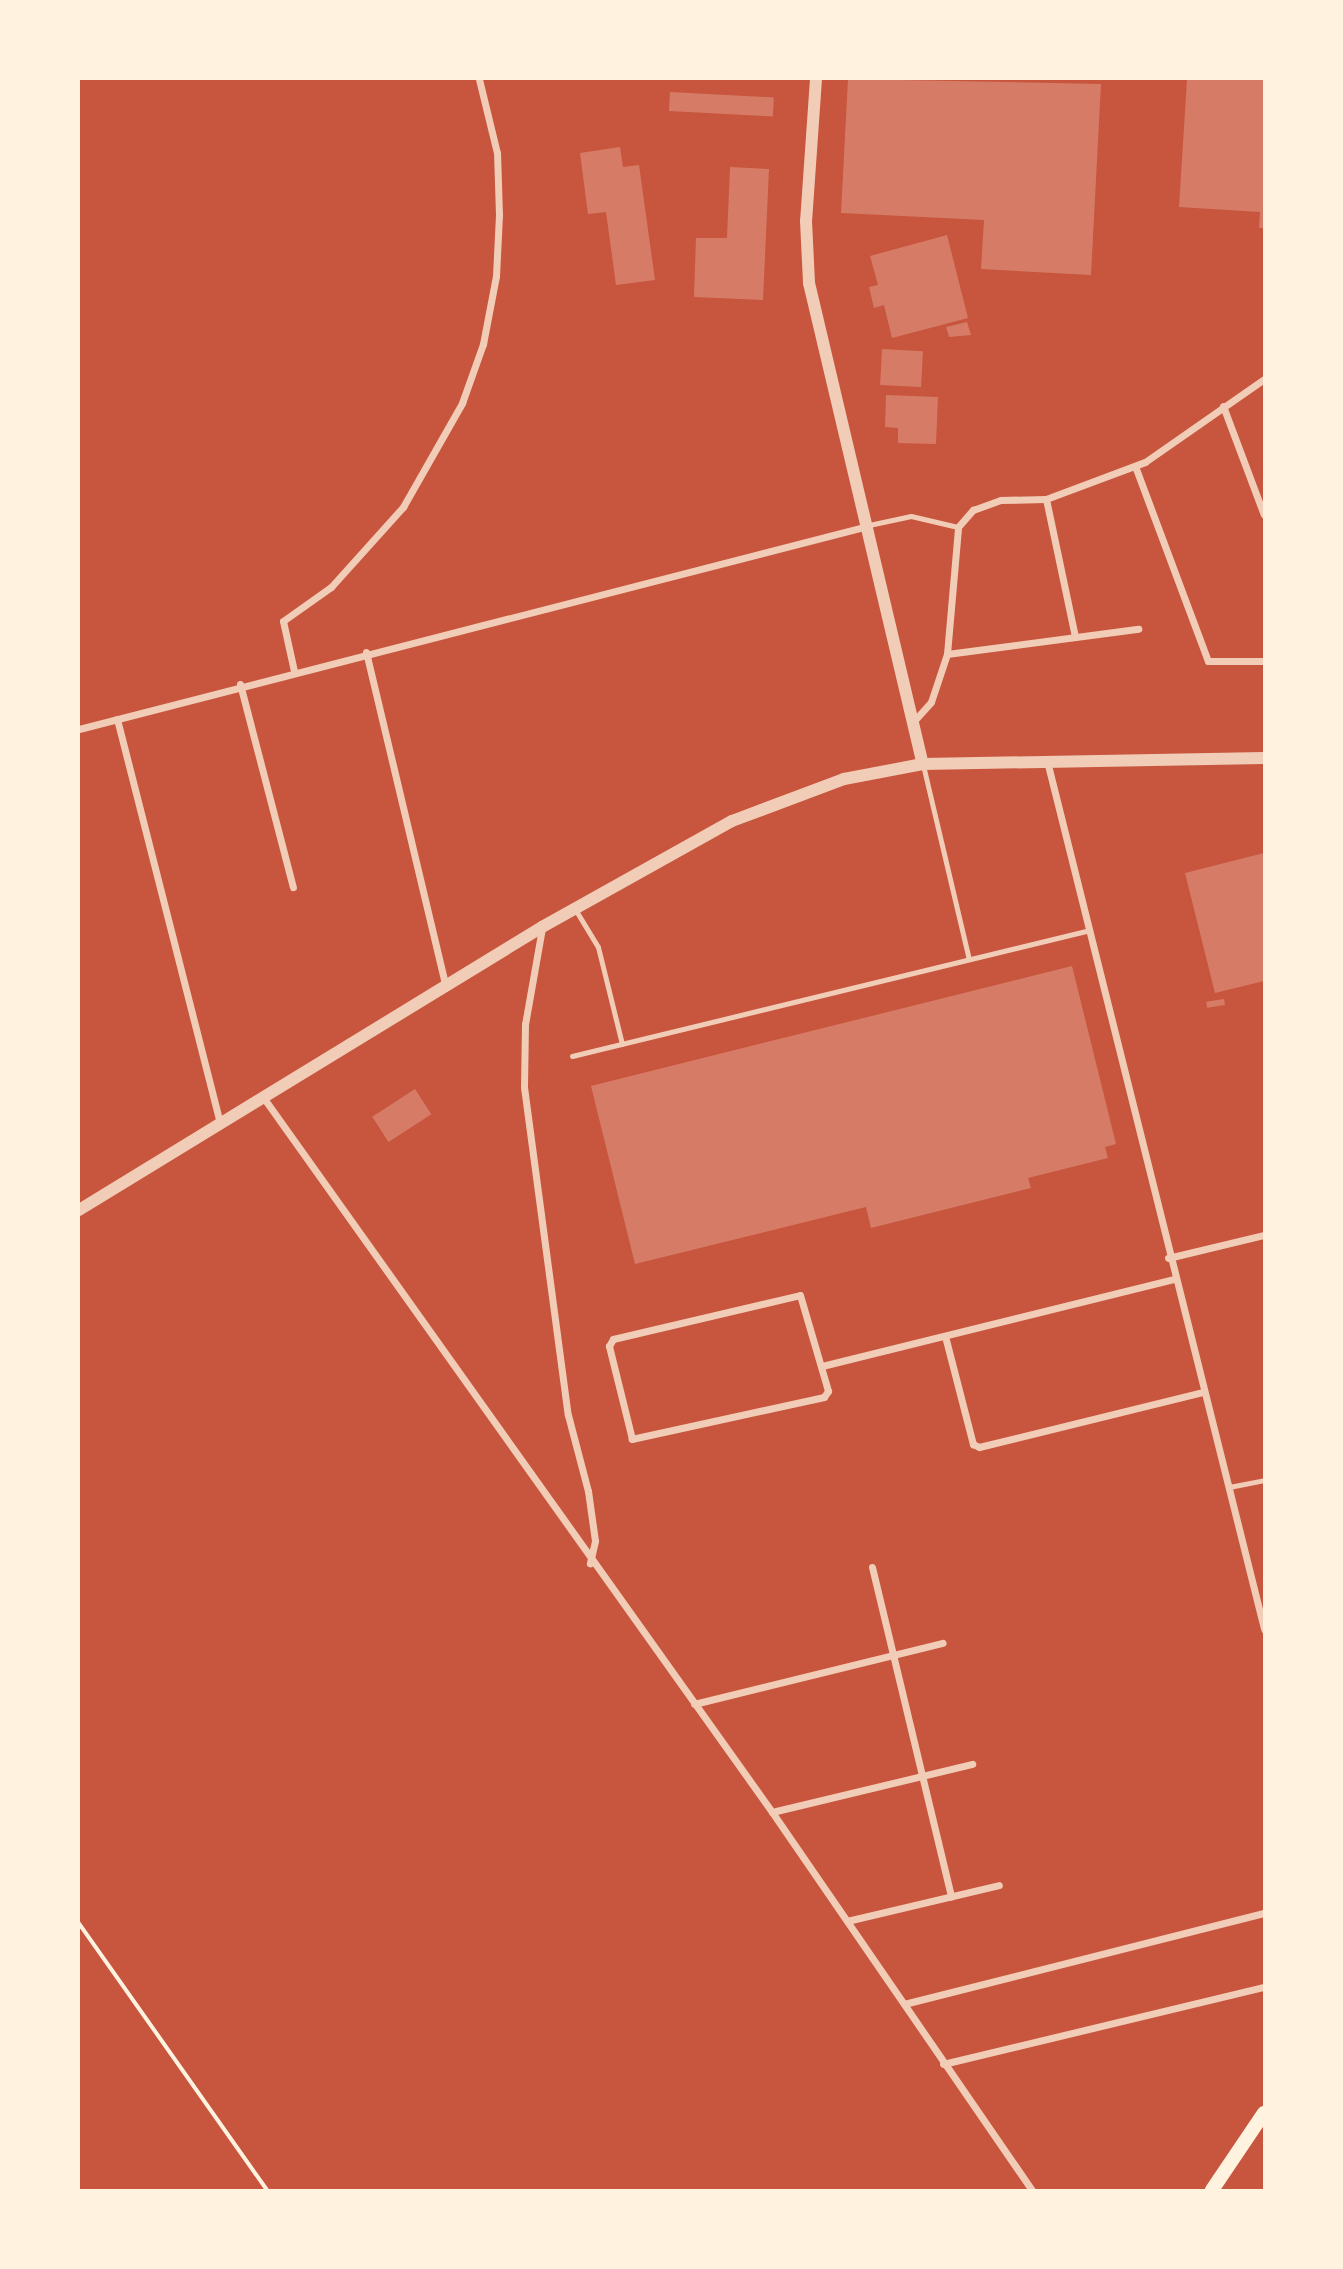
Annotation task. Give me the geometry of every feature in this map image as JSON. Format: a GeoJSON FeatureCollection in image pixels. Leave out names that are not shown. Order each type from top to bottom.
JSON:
{"type":"FeatureCollection","features":[{"type":"Feature","properties":{"kind":"main road"},"geometry":{"type":"LineString","coordinates":[[1212,2190],[1264,2113]]}},
{"type":"Feature","properties":{"kind":"street"},"geometry":{"type":"LineString","coordinates":[[294,671],[283,621],[331,587],[403,507],[462,403],[483,344],[496,276],[499,215],[497,153],[480,79]]}},
{"type":"Feature","properties":{"kind":"street"},"geometry":{"type":"LineString","coordinates":[[816,79],[806,221],[809,283],[864,527],[923,764]]}},
{"type":"Feature","properties":{"kind":"street"},"geometry":{"type":"LineString","coordinates":[[913,722],[931,702],[947,654],[958,527],[974,510],[1001,500],[1046,499],[1135,466],[1264,380]]}},
{"type":"Feature","properties":{"kind":"street"},"geometry":{"type":"LineString","coordinates":[[1223,406],[1264,515]]}},
{"type":"Feature","properties":{"kind":"street"},"geometry":{"type":"LineString","coordinates":[[1135,466],[1208,661],[1264,661]]}},
{"type":"Feature","properties":{"kind":"street"},"geometry":{"type":"LineString","coordinates":[[1046,499],[1075,637]]}},
{"type":"Feature","properties":{"kind":"street"},"geometry":{"type":"LineString","coordinates":[[79,729],[240,684],[864,527]]}},
{"type":"Feature","properties":{"kind":"street"},"geometry":{"type":"LineString","coordinates":[[947,654],[1138,629]]}},
{"type":"Feature","properties":{"kind":"street"},"geometry":{"type":"LineString","coordinates":[[366,652],[446,988]]}},
{"type":"Feature","properties":{"kind":"street"},"geometry":{"type":"LineString","coordinates":[[240,684],[293,887]]}},
{"type":"Feature","properties":{"kind":"street"},"geometry":{"type":"LineString","coordinates":[[117,719],[220,1123]]}},
{"type":"Feature","properties":{"kind":"street"},"geometry":{"type":"LineString","coordinates":[[79,1210],[542,927],[732,821],[844,779],[923,764],[1264,758]]}},
{"type":"Feature","properties":{"kind":"street"},"geometry":{"type":"LineString","coordinates":[[1047,760],[1086,931],[1264,1629]]}},
{"type":"Feature","properties":{"kind":"street"},"geometry":{"type":"LineString","coordinates":[[542,927],[526,1024],[524,1087],[568,1415],[593,1528],[590,1563]]}},
{"type":"Feature","properties":{"kind":"street"},"geometry":{"type":"LineString","coordinates":[[263,1097],[590,1563],[772,1812],[1032,2190]]}},
{"type":"Feature","properties":{"kind":"street"},"geometry":{"type":"LineString","coordinates":[[1168,1258],[1264,1235]]}},
{"type":"Feature","properties":{"kind":"street"},"geometry":{"type":"LineString","coordinates":[[822,1366],[1174,1279]]}},
{"type":"Feature","properties":{"kind":"street"},"geometry":{"type":"LineString","coordinates":[[800,1295],[822,1366],[824,1398],[636,1443],[609,1346],[613,1339],[800,1295]]}},
{"type":"Feature","properties":{"kind":"street"},"geometry":{"type":"LineString","coordinates":[[945,1336],[979,1447],[1203,1392]]}},
{"type":"Feature","properties":{"kind":"street"},"geometry":{"type":"LineString","coordinates":[[872,1567],[951,1897]]}},
{"type":"Feature","properties":{"kind":"street"},"geometry":{"type":"LineString","coordinates":[[694,1704],[943,1643]]}},
{"type":"Feature","properties":{"kind":"street"},"geometry":{"type":"LineString","coordinates":[[772,1812],[972,1764]]}},
{"type":"Feature","properties":{"kind":"street"},"geometry":{"type":"LineString","coordinates":[[847,1922],[999,1885]]}},
{"type":"Feature","properties":{"kind":"street"},"geometry":{"type":"LineString","coordinates":[[904,2004],[1264,1913]]}},
{"type":"Feature","properties":{"kind":"street"},"geometry":{"type":"LineString","coordinates":[[943,2064],[1264,1987]]}},
{"type":"Feature","properties":{"kind":"lane"},"geometry":{"type":"LineString","coordinates":[[864,527],[911,516],[958,527]]}},
{"type":"Feature","properties":{"kind":"lane"},"geometry":{"type":"LineString","coordinates":[[923,764],[970,959]]}},
{"type":"Feature","properties":{"kind":"lane"},"geometry":{"type":"LineString","coordinates":[[575,909],[598,947],[622,1044]]}},
{"type":"Feature","properties":{"kind":"lane"},"geometry":{"type":"LineString","coordinates":[[572,1056],[1086,931]]}},
{"type":"Feature","properties":{"kind":"lane"},"geometry":{"type":"LineString","coordinates":[[1229,1487],[1264,1480]]}},
{"type":"Feature","properties":{"kind":"path"},"geometry":{"type":"LineString","coordinates":[[79,1923],[267,2190]]}},
{"type":"Feature","properties":{"kind":"building"},"geometry":{"type":"Polygon","coordinates":[[[848,79],[1101,84],[1091,275],[981,269],[984,220],[841,213],[848,79]]]}},
{"type":"Feature","properties":{"kind":"building"},"geometry":{"type":"Polygon","coordinates":[[[1187,79],[1264,79],[1264,228],[1259,228],[1260,212],[1179,207],[1187,79]]]}},
{"type":"Feature","properties":{"kind":"building"},"geometry":{"type":"Polygon","coordinates":[[[670,92],[774,97],[773,116],[669,111],[670,92]]]}},
{"type":"Feature","properties":{"kind":"building"},"geometry":{"type":"Polygon","coordinates":[[[620,147],[623,167],[639,165],[655,280],[616,285],[606,212],[588,214],[580,153],[620,147]]]}},
{"type":"Feature","properties":{"kind":"building"},"geometry":{"type":"Polygon","coordinates":[[[730,167],[769,169],[763,300],[694,297],[696,238],[727,238],[730,167]]]}},
{"type":"Feature","properties":{"kind":"building"},"geometry":{"type":"Polygon","coordinates":[[[947,235],[968,318],[892,338],[884,305],[874,308],[869,287],[878,285],[870,256],[947,235]]]}},
{"type":"Feature","properties":{"kind":"building"},"geometry":{"type":"Polygon","coordinates":[[[967,322],[971,335],[949,337],[946,327],[967,322]]]}},
{"type":"Feature","properties":{"kind":"building"},"geometry":{"type":"Polygon","coordinates":[[[882,349],[923,351],[921,387],[880,385],[882,349]]]}},
{"type":"Feature","properties":{"kind":"building"},"geometry":{"type":"Polygon","coordinates":[[[886,395],[938,397],[936,444],[898,443],[898,428],[885,427],[886,395]]]}},
{"type":"Feature","properties":{"kind":"building"},"geometry":{"type":"Polygon","coordinates":[[[1264,853],[1264,981],[1215,993],[1185,873],[1264,853]]]}},
{"type":"Feature","properties":{"kind":"building"},"geometry":{"type":"Polygon","coordinates":[[[1072,966],[1116,1144],[1105,1147],[1108,1158],[1028,1178],[1031,1188],[871,1228],[866,1207],[635,1264],[591,1086],[1072,966]]]}},
{"type":"Feature","properties":{"kind":"building"},"geometry":{"type":"Polygon","coordinates":[[[1224,999],[1225,1005],[1207,1008],[1206,1002],[1224,999]]]}},
{"type":"Feature","properties":{"kind":"building"},"geometry":{"type":"Polygon","coordinates":[[[415,1089],[431,1114],[389,1142],[372,1117],[415,1089]]]}}]}
